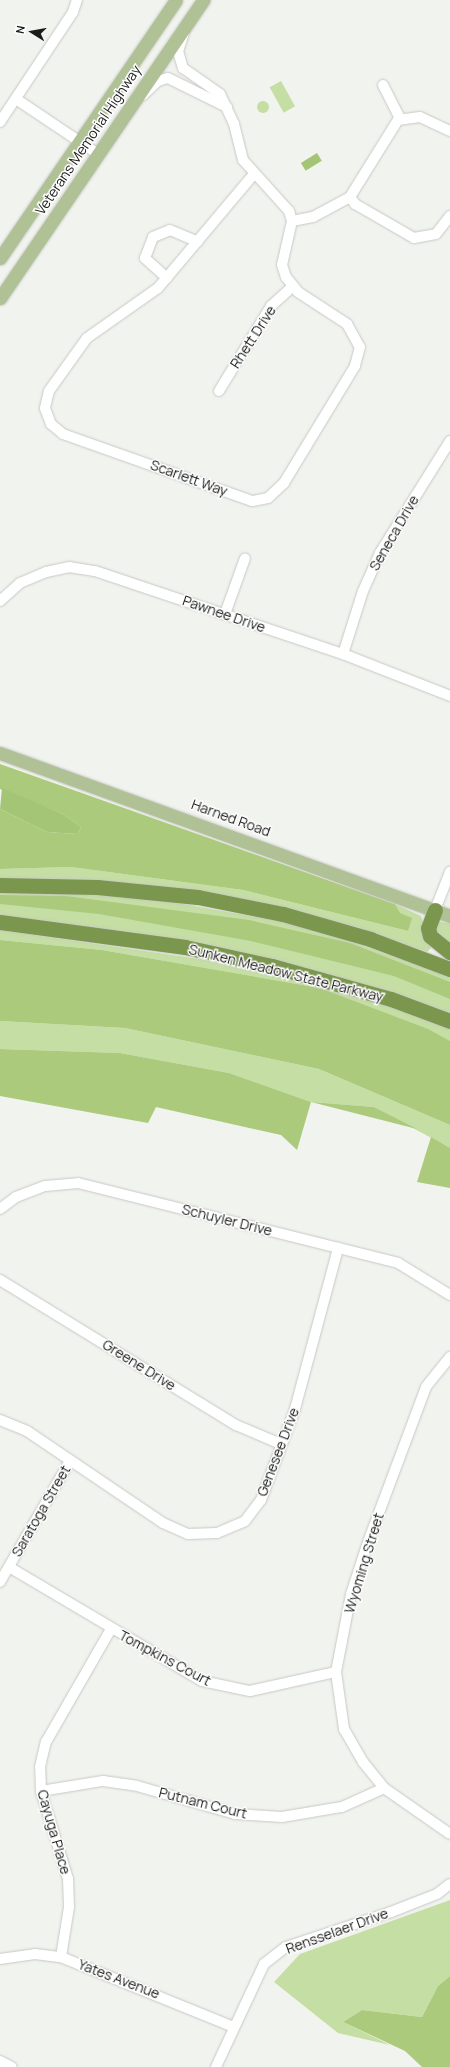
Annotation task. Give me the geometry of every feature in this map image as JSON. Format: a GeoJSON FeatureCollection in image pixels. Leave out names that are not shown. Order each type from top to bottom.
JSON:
{"type":"FeatureCollection","features":[{"type":"Feature","properties":{"kind":"highway"},"geometry":{"type":"LineString","coordinates":[[0,885],[97,887],[198,897],[283,914],[370,939],[450,969]]}},
{"type":"Feature","properties":{"kind":"highway"},"geometry":{"type":"LineString","coordinates":[[435,910],[428,928],[430,936],[450,952]]}},
{"type":"Feature","properties":{"kind":"highway","name":"Sunken Meadow State Parkway"},"geometry":{"type":"LineString","coordinates":[[0,922],[185,947],[265,964],[391,999],[450,1021]]}},
{"type":"Feature","properties":{"kind":"main road","name":"Veterans Memorial Highway"},"geometry":{"type":"LineString","coordinates":[[0,258],[176,0]]}},
{"type":"Feature","properties":{"kind":"main road","name":"Veterans Memorial Highway"},"geometry":{"type":"LineString","coordinates":[[0,298],[203,0]]}},
{"type":"Feature","properties":{"kind":"main road","name":"Harned Road"},"geometry":{"type":"LineString","coordinates":[[0,753],[450,916]]}},
{"type":"Feature","properties":{"kind":"street"},"geometry":{"type":"LineString","coordinates":[[0,122],[16,99],[77,0]]}},
{"type":"Feature","properties":{"kind":"street"},"geometry":{"type":"LineString","coordinates":[[190,18],[178,52],[179,61],[188,72],[220,94],[227,107],[239,150],[254,174],[285,204],[292,221],[282,265],[292,287]]}},
{"type":"Feature","properties":{"kind":"street"},"geometry":{"type":"LineString","coordinates":[[123,116],[158,80],[168,78],[227,107]]}},
{"type":"Feature","properties":{"kind":"street"},"geometry":{"type":"LineString","coordinates":[[384,85],[400,119]]}},
{"type":"Feature","properties":{"kind":"street"},"geometry":{"type":"LineString","coordinates":[[16,99],[98,154]]}},
{"type":"Feature","properties":{"kind":"street"},"geometry":{"type":"LineString","coordinates":[[292,221],[313,217],[350,197],[392,126],[400,119],[420,117],[450,131]]}},
{"type":"Feature","properties":{"kind":"street","name":"Scarlett Way"},"geometry":{"type":"LineString","coordinates":[[254,174],[198,242],[148,298],[103,324],[87,338],[49,391],[45,408],[48,418],[67,436],[252,500],[268,498],[284,483],[360,355],[354,330],[292,287]]}},
{"type":"Feature","properties":{"kind":"street"},"geometry":{"type":"LineString","coordinates":[[350,197],[355,204],[414,238],[436,234],[450,216]]}},
{"type":"Feature","properties":{"kind":"street"},"geometry":{"type":"LineString","coordinates":[[167,278],[145,258],[153,237],[170,230],[198,242]]}},
{"type":"Feature","properties":{"kind":"street","name":"Rhett Drive"},"geometry":{"type":"LineString","coordinates":[[219,391],[271,306],[292,287]]}},
{"type":"Feature","properties":{"kind":"street","name":"Seneca Drive"},"geometry":{"type":"LineString","coordinates":[[342,654],[363,591],[380,553],[450,441]]}},
{"type":"Feature","properties":{"kind":"street"},"geometry":{"type":"LineString","coordinates":[[225,614],[245,558]]}},
{"type":"Feature","properties":{"kind":"street","name":"Pawnee Drive"},"geometry":{"type":"LineString","coordinates":[[0,601],[20,583],[46,572],[69,567],[95,571],[342,654],[450,696]]}},
{"type":"Feature","properties":{"kind":"street"},"geometry":{"type":"LineString","coordinates":[[435,910],[450,872]]}},
{"type":"Feature","properties":{"kind":"street","name":"Schuyler Drive"},"geometry":{"type":"LineString","coordinates":[[0,1209],[16,1196],[45,1186],[78,1183],[398,1263],[450,1295]]}},
{"type":"Feature","properties":{"kind":"street","name":"Genesee Drive"},"geometry":{"type":"LineString","coordinates":[[0,1420],[27,1431],[164,1523],[188,1534],[217,1533],[245,1521],[261,1500],[295,1409],[338,1248]]}},
{"type":"Feature","properties":{"kind":"street","name":"Greene Drive"},"geometry":{"type":"LineString","coordinates":[[0,1280],[236,1425],[281,1444]]}},
{"type":"Feature","properties":{"kind":"street","name":"Wyoming Street"},"geometry":{"type":"LineString","coordinates":[[450,1356],[426,1386],[368,1542],[351,1594],[336,1672],[344,1729],[363,1762],[384,1788],[450,1834]]}},
{"type":"Feature","properties":{"kind":"street","name":"Saratoga Street"},"geometry":{"type":"LineString","coordinates":[[0,1582],[70,1461]]}},
{"type":"Feature","properties":{"kind":"street","name":"Tompkins Court"},"geometry":{"type":"LineString","coordinates":[[9,1567],[111,1629],[202,1681],[225,1688],[250,1691],[278,1687],[336,1672]]}},
{"type":"Feature","properties":{"kind":"street","name":"Cayuga Place"},"geometry":{"type":"LineString","coordinates":[[61,1957],[69,1907],[68,1879],[42,1791],[40,1766],[46,1742],[111,1629]]}},
{"type":"Feature","properties":{"kind":"street","name":"Putnam Court"},"geometry":{"type":"LineString","coordinates":[[42,1791],[103,1781],[138,1786],[235,1814],[282,1817],[342,1807],[384,1788]]}},
{"type":"Feature","properties":{"kind":"street","name":"Rensselaer Drive"},"geometry":{"type":"LineString","coordinates":[[216,2067],[233,2027],[264,1964],[286,1948],[391,1912],[437,1894],[450,1884]]}},
{"type":"Feature","properties":{"kind":"street","name":"Yates Avenue"},"geometry":{"type":"LineString","coordinates":[[0,1959],[35,1954],[61,1957],[233,2027]]}},
{"type":"Feature","properties":{"kind":"street"},"geometry":{"type":"LineString","coordinates":[[0,2062],[12,2067]]}},
{"type":"Feature","properties":{"kind":"shaded area"},"geometry":{"type":"Polygon","coordinates":[[[281,81],[295,106],[284,113],[270,87],[281,81]]]}},
{"type":"Feature","properties":{"kind":"shaded area"},"geometry":{"type":"Polygon","coordinates":[[[261,101],[265,101],[269,107],[265,113],[261,113],[257,109],[257,105],[261,101]]]}},
{"type":"Feature","properties":{"kind":"shaded area"},"geometry":{"type":"Polygon","coordinates":[[[317,153],[322,161],[306,171],[301,163],[317,153]]]}},
{"type":"Feature","properties":{"kind":"shaded area"},"geometry":{"type":"Polygon","coordinates":[[[0,764],[395,904],[400,913],[412,918],[408,931],[243,890],[71,867],[0,869],[0,809],[47,832],[77,834],[81,827],[63,814],[0,789],[0,764]]]}},
{"type":"Feature","properties":{"kind":"shaded area"},"geometry":{"type":"Polygon","coordinates":[[[2,788],[63,814],[81,827],[77,834],[47,832],[0,809],[2,788]]]}},
{"type":"Feature","properties":{"kind":"shaded area"},"geometry":{"type":"Polygon","coordinates":[[[71,867],[243,890],[408,931],[395,904],[421,916],[431,948],[427,952],[357,927],[219,895],[148,885],[0,878],[0,869],[71,867]]]}},
{"type":"Feature","properties":{"kind":"shaded area"},"geometry":{"type":"Polygon","coordinates":[[[0,889],[149,898],[302,925],[450,975],[450,1016],[414,1001],[0,916],[0,889]]]}},
{"type":"Feature","properties":{"kind":"shaded area"},"geometry":{"type":"Polygon","coordinates":[[[0,895],[66,896],[249,920],[350,943],[450,982],[450,999],[394,976],[251,941],[99,914],[0,904],[0,895]]]}},
{"type":"Feature","properties":{"kind":"shaded area"},"geometry":{"type":"Polygon","coordinates":[[[440,922],[450,923],[450,947],[435,936],[436,924],[440,922]]]}},
{"type":"Feature","properties":{"kind":"shaded area"},"geometry":{"type":"Polygon","coordinates":[[[0,930],[255,967],[352,992],[450,1028],[450,1041],[320,988],[102,950],[0,940],[0,930]]]}},
{"type":"Feature","properties":{"kind":"shaded area"},"geometry":{"type":"Polygon","coordinates":[[[0,940],[102,950],[320,988],[428,1029],[450,1041],[450,1125],[319,1069],[125,1028],[0,1021],[0,940]]]}},
{"type":"Feature","properties":{"kind":"shaded area"},"geometry":{"type":"Polygon","coordinates":[[[0,1021],[125,1028],[319,1069],[450,1125],[450,1148],[374,1107],[311,1102],[229,1073],[120,1053],[0,1049],[0,1021]]]}},
{"type":"Feature","properties":{"kind":"shaded area"},"geometry":{"type":"Polygon","coordinates":[[[0,1049],[120,1053],[229,1073],[311,1102],[297,1150],[281,1135],[156,1107],[148,1123],[0,1096],[0,1049]]]}},
{"type":"Feature","properties":{"kind":"shaded area"},"geometry":{"type":"Polygon","coordinates":[[[311,1102],[374,1107],[417,1129],[311,1102]]]}},
{"type":"Feature","properties":{"kind":"shaded area"},"geometry":{"type":"Polygon","coordinates":[[[431,1137],[450,1148],[450,1188],[417,1182],[431,1137]]]}},
{"type":"Feature","properties":{"kind":"shaded area"},"geometry":{"type":"Polygon","coordinates":[[[450,1900],[450,1976],[438,1986],[422,2017],[362,2010],[343,2022],[390,2045],[338,2033],[274,1982],[300,1954],[450,1900]]]}},
{"type":"Feature","properties":{"kind":"shaded area"},"geometry":{"type":"Polygon","coordinates":[[[450,1976],[450,2067],[422,2067],[405,2051],[343,2022],[362,2010],[422,2017],[438,1986],[450,1976]]]}}]}
